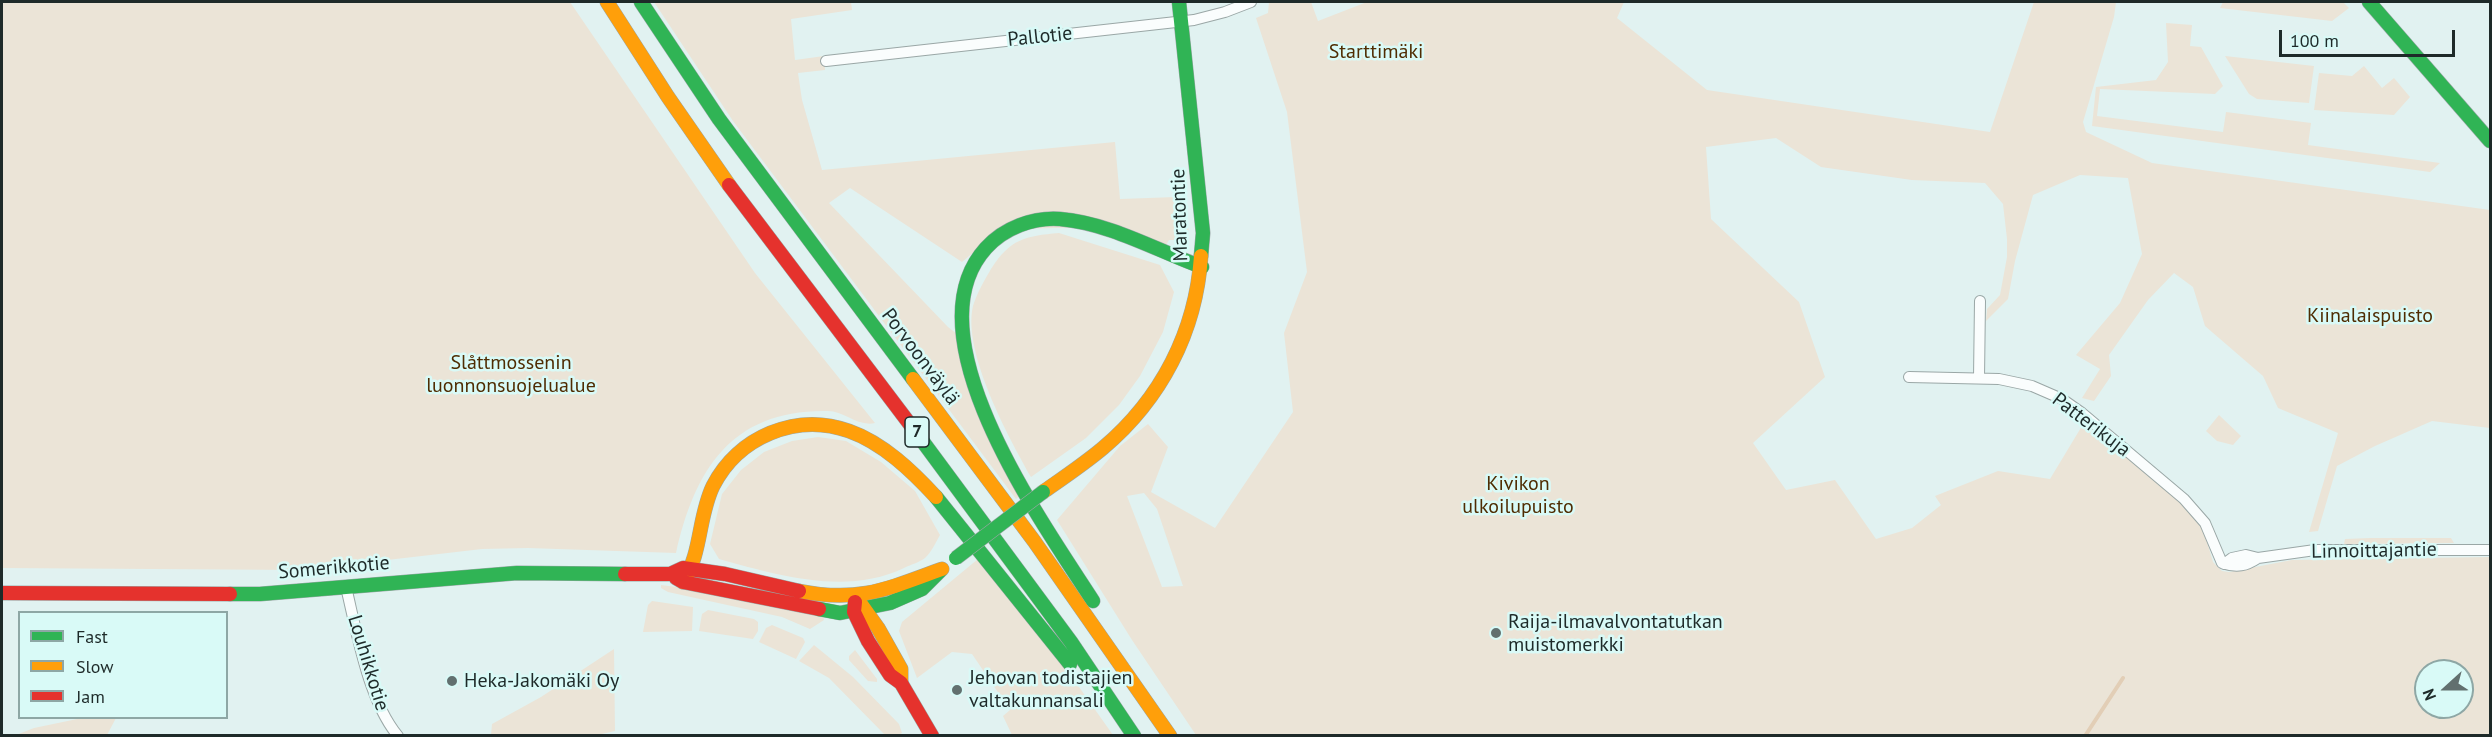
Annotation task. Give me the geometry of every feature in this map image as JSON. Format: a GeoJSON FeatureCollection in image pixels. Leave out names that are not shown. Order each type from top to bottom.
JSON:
{"type":"FeatureCollection","features":[{"type":"Feature","properties":{"kind":"main road","name":"7"},"geometry":{"type":"LineString","coordinates":[[607,2],[693,133],[789,264],[951,476],[1072,643],[1134,735]]}},
{"type":"Feature","properties":{"kind":"main road","name":"Porvoonväylä"},"geometry":{"type":"LineString","coordinates":[[642,2],[719,119],[791,219],[996,489],[1170,735]]}},
{"type":"Feature","properties":{"kind":"main road","name":"Maratontie"},"geometry":{"type":"LineString","coordinates":[[860,610],[890,603],[922,589],[956,558],[1108,444],[1132,421],[1150,399],[1181,349],[1193,314],[1202,267],[1201,202],[1179,2]]}},
{"type":"Feature","properties":{"kind":"main road"},"geometry":{"type":"LineString","coordinates":[[2369,2],[2490,141]]}},
{"type":"Feature","properties":{"kind":"main road"},"geometry":{"type":"LineString","coordinates":[[1161,721],[1114,636],[1040,516],[998,439],[978,396],[966,359],[960,327],[961,306],[971,268],[986,247],[1008,231],[1034,221],[1057,219],[1083,223],[1202,267]]}},
{"type":"Feature","properties":{"kind":"main road"},"geometry":{"type":"LineString","coordinates":[[683,582],[692,568],[708,497],[725,467],[737,453],[765,435],[795,425],[826,425],[855,432],[890,453],[926,487],[1019,599],[1125,735]]}},
{"type":"Feature","properties":{"kind":"main road","name":"Somerikkotie"},"geometry":{"type":"LineString","coordinates":[[2,593],[260,594],[517,573],[670,574],[683,568],[692,568],[822,595],[855,596]]}},
{"type":"Feature","properties":{"kind":"main road","name":"Maratontie"},"geometry":{"type":"LineString","coordinates":[[855,596],[886,590],[942,569]]}},
{"type":"Feature","properties":{"kind":"main road"},"geometry":{"type":"LineString","coordinates":[[670,574],[683,582],[831,612],[860,610]]}},
{"type":"Feature","properties":{"kind":"main road"},"geometry":{"type":"LineString","coordinates":[[855,596],[868,641],[890,675],[901,683],[932,735]]}},
{"type":"Feature","properties":{"kind":"main road"},"geometry":{"type":"LineString","coordinates":[[881,634],[890,603]]}},
{"type":"Feature","properties":{"kind":"main road"},"geometry":{"type":"LineString","coordinates":[[860,610],[881,634],[901,669],[901,683]]}},
{"type":"Feature","properties":{"kind":"street","name":"Pallotie"},"geometry":{"type":"LineString","coordinates":[[826,61],[1182,21],[1225,12],[1251,2]]}},
{"type":"Feature","properties":{"kind":"street"},"geometry":{"type":"LineString","coordinates":[[1979,378],[1980,301]]}},
{"type":"Feature","properties":{"kind":"street","name":"Patterikuja"},"geometry":{"type":"LineString","coordinates":[[1909,377],[2010,381],[2062,399],[2193,508],[2209,531],[2223,564]]}},
{"type":"Feature","properties":{"kind":"street","name":"Linnoittajantie"},"geometry":{"type":"LineString","coordinates":[[2223,564],[2232,558],[2246,555],[2258,558],[2315,550],[2490,550]]}},
{"type":"Feature","properties":{"kind":"street","name":"Louhikkotie"},"geometry":{"type":"LineString","coordinates":[[346,587],[374,695],[386,720],[398,735]]}},
{"type":"Feature","properties":{"kind":"green space","name":"Slåttmossenin luonnonsuojelualue"},"geometry":{"type":"Polygon","coordinates":[[[2,2],[570,2],[755,273],[875,423],[863,423],[828,411],[795,413],[767,420],[743,433],[724,449],[707,470],[694,495],[676,553],[528,548],[482,549],[301,570],[2,568],[2,2]]]}},
{"type":"Feature","properties":{"kind":"green space"},"geometry":{"type":"Polygon","coordinates":[[[654,2],[851,2],[852,10],[791,19],[795,60],[824,56],[825,70],[798,73],[802,100],[822,170],[1115,142],[1120,199],[1176,197],[1175,172],[1183,175],[1189,235],[1184,240],[1169,240],[1166,245],[1108,227],[1001,229],[962,262],[850,188],[829,203],[957,334],[1022,494],[1016,499],[733,121],[654,2]]]}},
{"type":"Feature","properties":{"kind":"green space","name":"Kivikon ulkoilupuisto"},"geometry":{"type":"Polygon","coordinates":[[[1269,2],[1311,2],[1318,21],[1367,2],[1624,2],[1617,18],[1707,90],[1990,132],[2034,2],[2116,2],[2114,17],[2083,122],[2086,132],[2152,163],[2490,210],[2490,428],[2432,421],[2375,446],[2337,466],[2318,531],[2309,532],[2338,433],[2278,408],[2263,376],[2205,326],[2193,287],[2174,273],[2148,300],[2109,355],[2111,376],[2094,401],[2082,398],[2100,369],[2076,355],[2120,303],[2142,254],[2128,178],[2080,175],[2033,195],[2015,261],[2008,299],[1986,321],[1987,309],[2000,295],[2007,257],[2007,239],[2003,204],[1985,183],[1912,180],[1821,167],[1776,138],[1706,147],[1711,219],[1799,302],[1825,377],[1753,443],[1786,490],[1835,480],[1876,539],[1912,528],[1941,505],[1935,496],[1998,471],[2050,479],[2085,421],[2184,504],[2203,528],[2213,562],[2222,571],[2229,572],[2292,560],[2490,557],[2490,735],[1196,735],[1132,640],[1057,520],[1120,446],[1148,424],[1168,447],[1151,492],[1215,528],[1293,412],[1284,333],[1307,272],[1287,112],[1256,18],[1268,13],[1269,2]],[[1144,493],[1127,496],[1162,587],[1183,586],[1157,509],[1144,493]]]}},
{"type":"Feature","properties":{"kind":"green space"},"geometry":{"type":"Polygon","coordinates":[[[2223,2],[2343,2],[2349,8],[2332,21],[2220,8],[2223,2]]]}},
{"type":"Feature","properties":{"kind":"green space"},"geometry":{"type":"Polygon","coordinates":[[[2166,23],[2192,25],[2190,46],[2201,47],[2223,86],[2215,94],[2100,89],[2097,116],[2223,132],[2226,112],[2311,123],[2308,145],[2440,163],[2430,172],[2092,126],[2096,87],[2156,80],[2168,62],[2166,23]]]}},
{"type":"Feature","properties":{"kind":"green space"},"geometry":{"type":"Polygon","coordinates":[[[2225,56],[2314,66],[2309,103],[2257,99],[2249,94],[2225,56]]]}},
{"type":"Feature","properties":{"kind":"green space"},"geometry":{"type":"Polygon","coordinates":[[[2364,66],[2382,88],[2394,78],[2410,97],[2394,115],[2314,110],[2319,73],[2352,76],[2364,66]]]}},
{"type":"Feature","properties":{"kind":"green space"},"geometry":{"type":"Polygon","coordinates":[[[1059,233],[1160,265],[1174,292],[1163,332],[1140,376],[1119,405],[1086,438],[1031,477],[1000,418],[981,370],[974,347],[971,325],[973,306],[988,274],[998,259],[1012,245],[1028,238],[1059,233]]]}},
{"type":"Feature","properties":{"kind":"green space"},"geometry":{"type":"Polygon","coordinates":[[[2219,415],[2241,436],[2233,445],[2217,441],[2206,431],[2219,415]]]}},
{"type":"Feature","properties":{"kind":"green space"},"geometry":{"type":"Polygon","coordinates":[[[818,437],[846,441],[881,462],[915,491],[940,535],[925,558],[882,576],[859,581],[835,582],[788,576],[719,559],[710,544],[722,494],[741,470],[764,452],[792,441],[818,437]]]}},
{"type":"Feature","properties":{"kind":"green space"},"geometry":{"type":"Polygon","coordinates":[[[2451,538],[2454,543],[2344,544],[2345,539],[2451,538]]]}},
{"type":"Feature","properties":{"kind":"green space"},"geometry":{"type":"Polygon","coordinates":[[[978,559],[1062,663],[1113,735],[1012,735],[1003,716],[1010,710],[972,654],[952,652],[917,678],[899,631],[902,622],[978,559]]]}},
{"type":"Feature","properties":{"kind":"green space"},"geometry":{"type":"Polygon","coordinates":[[[661,585],[706,591],[823,616],[824,620],[810,629],[782,617],[668,592],[661,588],[661,585]]]}},
{"type":"Feature","properties":{"kind":"green space"},"geometry":{"type":"Polygon","coordinates":[[[652,601],[693,607],[692,631],[643,632],[648,605],[652,601]]]}},
{"type":"Feature","properties":{"kind":"green space"},"geometry":{"type":"Polygon","coordinates":[[[708,610],[754,619],[758,622],[758,631],[753,639],[699,631],[702,614],[708,610]]]}},
{"type":"Feature","properties":{"kind":"green space"},"geometry":{"type":"Polygon","coordinates":[[[772,625],[803,638],[805,642],[796,659],[759,642],[766,628],[772,625]]]}},
{"type":"Feature","properties":{"kind":"green space"},"geometry":{"type":"Polygon","coordinates":[[[814,645],[853,677],[899,724],[902,733],[885,735],[829,678],[799,661],[814,645]]]}},
{"type":"Feature","properties":{"kind":"green space"},"geometry":{"type":"Polygon","coordinates":[[[614,649],[615,731],[593,736],[491,735],[492,724],[541,697],[614,649]]]}},
{"type":"Feature","properties":{"kind":"green space"},"geometry":{"type":"Polygon","coordinates":[[[855,650],[877,682],[868,681],[849,660],[849,656],[855,650]]]}},
{"type":"Feature","properties":{"kind":"green space"},"geometry":{"type":"Polygon","coordinates":[[[77,719],[115,719],[107,735],[16,735],[34,728],[77,719]]]}},
{"type":"Feature","properties":{"kind":"waterway"},"geometry":{"type":"LineString","coordinates":[[2085,736],[2123,678]]}},
{"type":"Feature","properties":{"kind":"traffic: fast"},"geometry":{"type":"LineString","coordinates":[[641,2],[719,119],[913,379]]}},
{"type":"Feature","properties":{"kind":"traffic: fast"},"geometry":{"type":"LineString","coordinates":[[1179,2],[1203,233],[1201,256]]}},
{"type":"Feature","properties":{"kind":"traffic: fast"},"geometry":{"type":"LineString","coordinates":[[2369,2],[2490,141]]}},
{"type":"Feature","properties":{"kind":"traffic: fast"},"geometry":{"type":"LineString","coordinates":[[1093,601],[1016,478],[991,428],[972,377],[962,329],[966,285],[986,248],[993,241],[1020,225],[1050,219],[1078,222],[1114,231],[1202,267]]}},
{"type":"Feature","properties":{"kind":"traffic: fast"},"geometry":{"type":"LineString","coordinates":[[912,427],[1071,642],[1134,736]]}},
{"type":"Feature","properties":{"kind":"traffic: fast"},"geometry":{"type":"LineString","coordinates":[[956,558],[1043,492]]}},
{"type":"Feature","properties":{"kind":"traffic: fast"},"geometry":{"type":"LineString","coordinates":[[936,497],[1070,664]]}},
{"type":"Feature","properties":{"kind":"traffic: fast"},"geometry":{"type":"LineString","coordinates":[[819,609],[840,613],[890,603],[922,589],[940,571]]}},
{"type":"Feature","properties":{"kind":"traffic: fast"},"geometry":{"type":"LineString","coordinates":[[230,594],[260,594],[517,573],[625,574]]}},
{"type":"Feature","properties":{"kind":"traffic: slow"},"geometry":{"type":"LineString","coordinates":[[607,2],[668,97],[729,185]]}},
{"type":"Feature","properties":{"kind":"traffic: slow"},"geometry":{"type":"LineString","coordinates":[[1043,492],[1103,448],[1124,429],[1158,386],[1172,362],[1192,311],[1201,256]]}},
{"type":"Feature","properties":{"kind":"traffic: slow"},"geometry":{"type":"LineString","coordinates":[[913,379],[1034,541],[1170,736]]}},
{"type":"Feature","properties":{"kind":"traffic: slow"},"geometry":{"type":"LineString","coordinates":[[683,582],[694,559],[708,498],[713,486],[737,454],[770,433],[789,427],[809,425],[829,426],[862,436],[885,450],[907,468],[936,497]]}},
{"type":"Feature","properties":{"kind":"traffic: slow"},"geometry":{"type":"LineString","coordinates":[[799,591],[856,595],[888,588],[942,569]]}},
{"type":"Feature","properties":{"kind":"traffic: slow"},"geometry":{"type":"LineString","coordinates":[[861,604],[878,628],[901,669],[901,683]]}},
{"type":"Feature","properties":{"kind":"traffic: jam"},"geometry":{"type":"LineString","coordinates":[[729,185],[912,427]]}},
{"type":"Feature","properties":{"kind":"traffic: jam"},"geometry":{"type":"LineString","coordinates":[[625,574],[670,574],[683,568],[725,574],[799,591]]}},
{"type":"Feature","properties":{"kind":"traffic: jam"},"geometry":{"type":"LineString","coordinates":[[676,578],[683,582],[819,609]]}},
{"type":"Feature","properties":{"kind":"traffic: jam"},"geometry":{"type":"LineString","coordinates":[[2,593],[230,594]]}},
{"type":"Feature","properties":{"kind":"traffic: jam"},"geometry":{"type":"LineString","coordinates":[[855,602],[854,612],[868,641],[890,675],[901,683],[932,736]]}},
{"type":"Feature","properties":{"kind":"place","name":"Raija-ilmavalvontatutkan muistomerkki"},"geometry":{"type":"Point","coordinates":[1496,633]}},
{"type":"Feature","properties":{"kind":"place","name":"Heka-Jakomäki Oy"},"geometry":{"type":"Point","coordinates":[452,681]}},
{"type":"Feature","properties":{"kind":"place","name":"Jehovan todistajien valtakunnansali"},"geometry":{"type":"Point","coordinates":[957,690]}},
{"type":"Feature","properties":{"kind":"park label","name":"Starttimäki"},"geometry":{"type":"Point","coordinates":[1376,52]}},
{"type":"Feature","properties":{"kind":"park label","name":"Kiinalaispuisto"},"geometry":{"type":"Point","coordinates":[2370,316]}}]}
